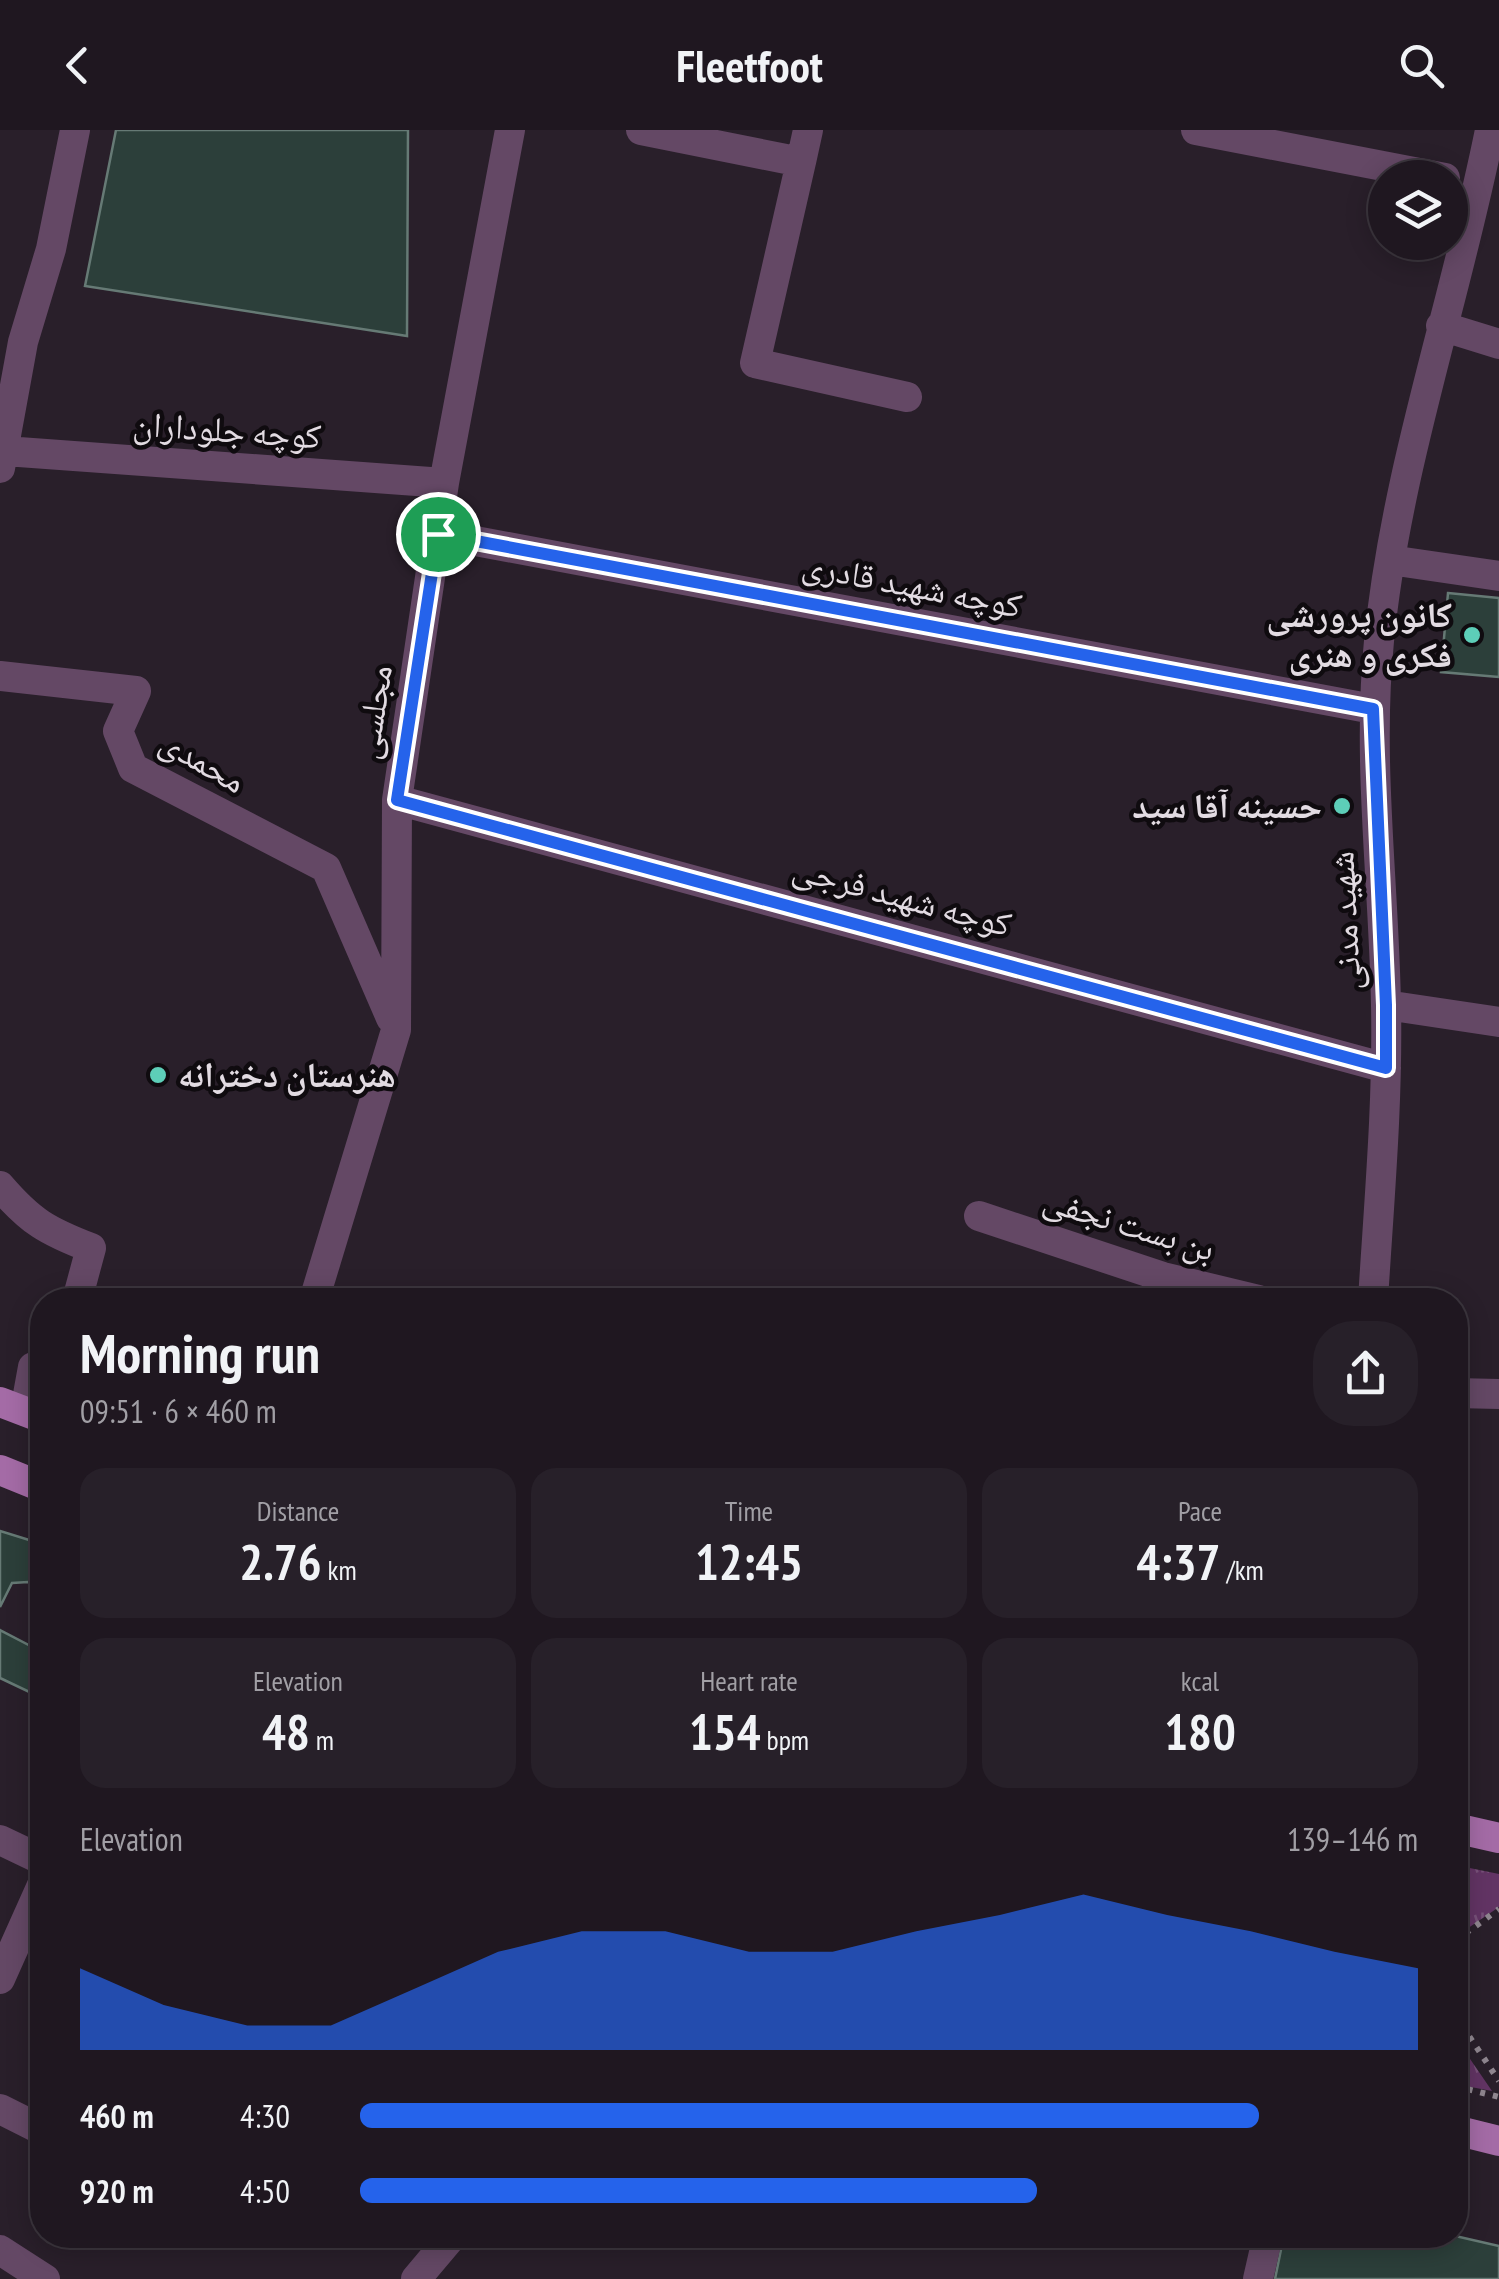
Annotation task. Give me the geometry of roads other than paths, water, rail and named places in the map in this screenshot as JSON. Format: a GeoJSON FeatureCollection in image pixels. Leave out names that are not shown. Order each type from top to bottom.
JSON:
{"type":"FeatureCollection","features":[{"type":"Feature","properties":{"kind":"main road"},"geometry":{"type":"LineString","coordinates":[[0,1470],[30,1482]]}},
{"type":"Feature","properties":{"kind":"main road"},"geometry":{"type":"LineString","coordinates":[[1468,1831],[1499,1838]]}},
{"type":"Feature","properties":{"kind":"main road"},"geometry":{"type":"LineString","coordinates":[[1468,2133],[1499,2141]]}},
{"type":"Feature","properties":{"kind":"street"},"geometry":{"type":"LineString","coordinates":[[2,460],[12,341],[51,250],[75,130]]}},
{"type":"Feature","properties":{"kind":"street","name":"مجلسی"},"geometry":{"type":"LineString","coordinates":[[320,1288],[396,1030],[397,800],[444,483],[510,130]]}},
{"type":"Feature","properties":{"kind":"street"},"geometry":{"type":"LineString","coordinates":[[640,130],[801,162]]}},
{"type":"Feature","properties":{"kind":"street"},"geometry":{"type":"LineString","coordinates":[[808,130],[756,363],[906,398]]}},
{"type":"Feature","properties":{"kind":"street"},"geometry":{"type":"LineString","coordinates":[[1196,130],[1368,163]]}},
{"type":"Feature","properties":{"kind":"street","name":"شهید مدنی"},"geometry":{"type":"LineString","coordinates":[[1468,164],[1490,130]]}},
{"type":"Feature","properties":{"kind":"street","name":"شهید مدنی"},"geometry":{"type":"LineString","coordinates":[[1374,1288],[1386,1005],[1373,709],[1390,560],[1441,326],[1449,260]]}},
{"type":"Feature","properties":{"kind":"street"},"geometry":{"type":"LineString","coordinates":[[1441,326],[1499,344]]}},
{"type":"Feature","properties":{"kind":"street","name":"کوچه جلوداران"},"geometry":{"type":"LineString","coordinates":[[2,460],[444,483]]}},
{"type":"Feature","properties":{"kind":"street","name":"کوچه شهید قادری"},"geometry":{"type":"LineString","coordinates":[[438,534],[1373,709]]}},
{"type":"Feature","properties":{"kind":"street"},"geometry":{"type":"LineString","coordinates":[[1390,560],[1499,576]]}},
{"type":"Feature","properties":{"kind":"street","name":"محمدی"},"geometry":{"type":"LineString","coordinates":[[0,676],[136,691],[118,731],[133,768],[326,868],[396,1030]]}},
{"type":"Feature","properties":{"kind":"street","name":"کوچه شهید فرجی"},"geometry":{"type":"LineString","coordinates":[[397,800],[1386,1068]]}},
{"type":"Feature","properties":{"kind":"street"},"geometry":{"type":"LineString","coordinates":[[1386,1005],[1499,1022]]}},
{"type":"Feature","properties":{"kind":"street"},"geometry":{"type":"LineString","coordinates":[[0,1186],[25,1215],[91,1248],[80,1288]]}},
{"type":"Feature","properties":{"kind":"street","name":"بن بست نجفی"},"geometry":{"type":"LineString","coordinates":[[978,1216],[1163,1277],[1209,1288]]}},
{"type":"Feature","properties":{"kind":"street"},"geometry":{"type":"LineString","coordinates":[[22,1410],[30,1379]]}},
{"type":"Feature","properties":{"kind":"street"},"geometry":{"type":"LineString","coordinates":[[1468,1393],[1499,1394]]}},
{"type":"Feature","properties":{"kind":"street"},"geometry":{"type":"LineString","coordinates":[[0,1840],[30,1854]]}},
{"type":"Feature","properties":{"kind":"street"},"geometry":{"type":"LineString","coordinates":[[0,1979],[30,1913]]}},
{"type":"Feature","properties":{"kind":"street"},"geometry":{"type":"LineString","coordinates":[[0,2110],[30,2124]]}},
{"type":"Feature","properties":{"kind":"street"},"geometry":{"type":"LineString","coordinates":[[416,2279],[442,2248]]}},
{"type":"Feature","properties":{"kind":"street"},"geometry":{"type":"LineString","coordinates":[[1258,2279],[1265,2248]]}},
{"type":"Feature","properties":{"kind":"street"},"geometry":{"type":"LineString","coordinates":[[0,2250],[45,2279]]}},
{"type":"Feature","properties":{"kind":"place","name":"کانون پرورشی فکری و هنری"},"geometry":{"type":"Point","coordinates":[1472,635]}},
{"type":"Feature","properties":{"kind":"place","name":"حسینه آقا سید"},"geometry":{"type":"Point","coordinates":[1342,806]}},
{"type":"Feature","properties":{"kind":"place","name":"هنرستان دخترانه"},"geometry":{"type":"Point","coordinates":[158,1075]}}]}
